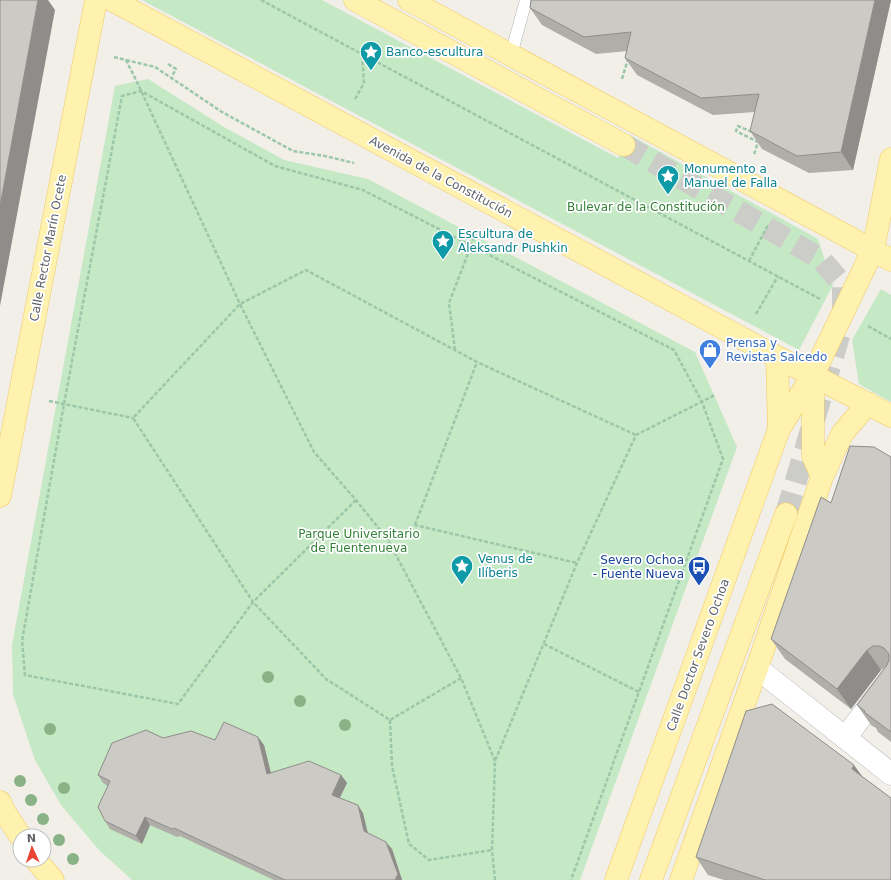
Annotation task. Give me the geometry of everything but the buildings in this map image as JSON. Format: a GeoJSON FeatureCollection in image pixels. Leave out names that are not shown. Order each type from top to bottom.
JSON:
{"type":"FeatureCollection","features":[{"type":"Feature","properties":{"kind":"main road","name":"Calle Rector Marín Ocete"},"geometry":{"type":"LineString","coordinates":[[0,496],[96,0]]}},
{"type":"Feature","properties":{"kind":"main road","name":"Avenida de la Constitución"},"geometry":{"type":"LineString","coordinates":[[112,0],[777,357],[891,416]]}},
{"type":"Feature","properties":{"kind":"main road"},"geometry":{"type":"LineString","coordinates":[[356,0],[624,146]]}},
{"type":"Feature","properties":{"kind":"main road"},"geometry":{"type":"LineString","coordinates":[[411,0],[882,255]]}},
{"type":"Feature","properties":{"kind":"main road"},"geometry":{"type":"LineString","coordinates":[[822,477],[813,456],[813,375],[882,255],[891,159]]}},
{"type":"Feature","properties":{"kind":"main road","name":"Calle Doctor Severo Ochoa"},"geometry":{"type":"LineString","coordinates":[[777,357],[779,429]]}},
{"type":"Feature","properties":{"kind":"main road","name":"Calle Doctor Severo Ochoa"},"geometry":{"type":"LineString","coordinates":[[616,880],[779,429],[813,375]]}},
{"type":"Feature","properties":{"kind":"main road"},"geometry":{"type":"LineString","coordinates":[[681,880],[757,668],[822,477],[842,434],[868,403]]}},
{"type":"Feature","properties":{"kind":"main road"},"geometry":{"type":"LineString","coordinates":[[651,880],[786,514]]}},
{"type":"Feature","properties":{"kind":"main road"},"geometry":{"type":"LineString","coordinates":[[0,802],[15,828]]}},
{"type":"Feature","properties":{"kind":"main road"},"geometry":{"type":"LineString","coordinates":[[43,868],[53,880]]}},
{"type":"Feature","properties":{"kind":"street"},"geometry":{"type":"LineString","coordinates":[[757,668],[891,774]]}},
{"type":"Feature","properties":{"kind":"street"},"geometry":{"type":"LineString","coordinates":[[845,738],[891,678]]}},
{"type":"Feature","properties":{"kind":"lane"},"geometry":{"type":"LineString","coordinates":[[511,55],[526,0]]}},
{"type":"Feature","properties":{"kind":"path"},"geometry":{"type":"LineString","coordinates":[[261,0],[824,302]]}},
{"type":"Feature","properties":{"kind":"path"},"geometry":{"type":"LineString","coordinates":[[622,79],[630,53]]}},
{"type":"Feature","properties":{"kind":"path"},"geometry":{"type":"LineString","coordinates":[[353,103],[364,83],[362,54]]}},
{"type":"Feature","properties":{"kind":"path"},"geometry":{"type":"LineString","coordinates":[[114,57],[155,67],[222,112],[293,151],[325,156]]}},
{"type":"Feature","properties":{"kind":"path"},"geometry":{"type":"LineString","coordinates":[[126,60],[240,304],[314,452],[356,500],[388,540],[460,678],[495,760]]}},
{"type":"Feature","properties":{"kind":"path"},"geometry":{"type":"LineString","coordinates":[[170,66],[176,69],[171,78]]}},
{"type":"Feature","properties":{"kind":"path"},"geometry":{"type":"LineString","coordinates":[[356,500],[253,602],[178,704],[24,675],[22,642],[64,404],[122,96],[141,91],[275,166],[363,190],[674,350],[702,402],[723,459],[571,880]]}},
{"type":"Feature","properties":{"kind":"path"},"geometry":{"type":"LineString","coordinates":[[754,155],[758,142],[736,131],[738,126],[755,134]]}},
{"type":"Feature","properties":{"kind":"path"},"geometry":{"type":"LineString","coordinates":[[749,261],[770,220]]}},
{"type":"Feature","properties":{"kind":"path"},"geometry":{"type":"LineString","coordinates":[[455,350],[450,303],[477,230]]}},
{"type":"Feature","properties":{"kind":"path"},"geometry":{"type":"LineString","coordinates":[[133,418],[240,304],[306,270],[477,362],[636,435]]}},
{"type":"Feature","properties":{"kind":"path"},"geometry":{"type":"LineString","coordinates":[[754,319],[778,276]]}},
{"type":"Feature","properties":{"kind":"path"},"geometry":{"type":"LineString","coordinates":[[863,323],[891,339]]}},
{"type":"Feature","properties":{"kind":"path"},"geometry":{"type":"LineString","coordinates":[[415,526],[477,362]]}},
{"type":"Feature","properties":{"kind":"path"},"geometry":{"type":"LineString","coordinates":[[495,880],[492,850],[495,760],[577,563],[636,435],[715,395]]}},
{"type":"Feature","properties":{"kind":"path"},"geometry":{"type":"LineString","coordinates":[[49,401],[133,418],[253,602],[326,679],[390,720]]}},
{"type":"Feature","properties":{"kind":"path"},"geometry":{"type":"LineString","coordinates":[[388,540],[415,526],[577,563]]}},
{"type":"Feature","properties":{"kind":"path"},"geometry":{"type":"LineString","coordinates":[[544,644],[639,692]]}},
{"type":"Feature","properties":{"kind":"path"},"geometry":{"type":"LineString","coordinates":[[390,720],[460,678]]}},
{"type":"Feature","properties":{"kind":"path"},"geometry":{"type":"LineString","coordinates":[[390,720],[392,766],[409,844],[429,860],[492,850]]}},
{"type":"Feature","properties":{"kind":"green space","name":"Bulevar de la Constitución"},"geometry":{"type":"Polygon","coordinates":[[[142,0],[322,0],[618,158],[630,135],[818,239],[833,285],[799,350],[142,0]]]}},
{"type":"Feature","properties":{"kind":"green space","name":"Parque Universitario de Fuentenueva"},"geometry":{"type":"Polygon","coordinates":[[[148,79],[224,127],[284,160],[368,179],[695,352],[737,447],[580,880],[132,880],[99,850],[61,805],[35,760],[13,694],[12,645],[115,86],[148,79]]]}},
{"type":"Feature","properties":{"kind":"green space"},"geometry":{"type":"Polygon","coordinates":[[[881,289],[891,295],[891,402],[859,384],[852,340],[881,289]]]}},
{"type":"Feature","properties":{"kind":"tunnel"},"geometry":{"type":"LineString","coordinates":[[624,145],[821,259],[843,285],[843,318]]}},
{"type":"Feature","properties":{"kind":"tunnel"},"geometry":{"type":"LineString","coordinates":[[786,514],[840,333]]}},
{"type":"Feature","properties":{"kind":"place","name":"Banco-escultura"},"geometry":{"type":"Point","coordinates":[371,72]}},
{"type":"Feature","properties":{"kind":"place","name":"Monumento a Manuel de Falla"},"geometry":{"type":"Point","coordinates":[668,196]}},
{"type":"Feature","properties":{"kind":"place","name":"Escultura de Aleksandr Pushkin"},"geometry":{"type":"Point","coordinates":[443,260]}},
{"type":"Feature","properties":{"kind":"place","name":"Prensa y Revistas Salcedo"},"geometry":{"type":"Point","coordinates":[710,370]}},
{"type":"Feature","properties":{"kind":"place","name":"Venus de Ilíberis"},"geometry":{"type":"Point","coordinates":[462,586]}},
{"type":"Feature","properties":{"kind":"place","name":"Severo Ochoa - Fuente Nueva"},"geometry":{"type":"Point","coordinates":[699,586]}}]}
